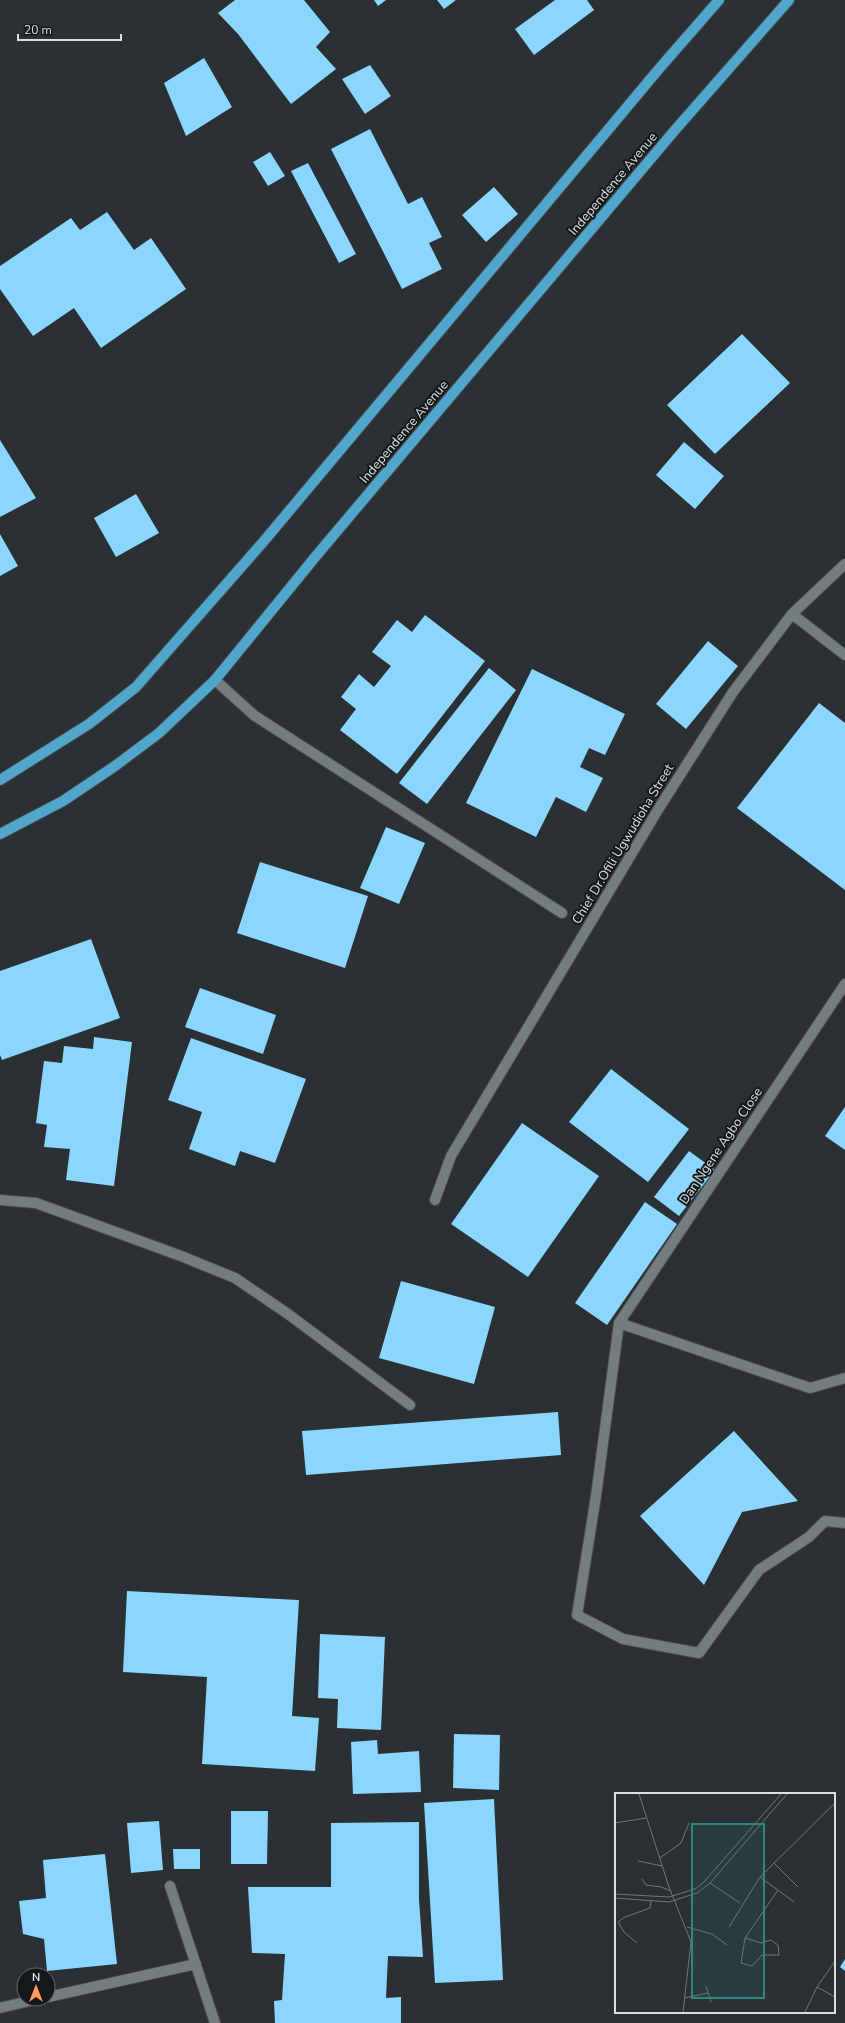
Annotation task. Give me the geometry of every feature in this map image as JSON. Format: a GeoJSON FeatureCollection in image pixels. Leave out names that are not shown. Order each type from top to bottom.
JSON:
{"type":"FeatureCollection","features":[{"type":"Feature","properties":{"kind":"main road"},"geometry":{"type":"LineString","coordinates":[[0,780],[89,724],[136,687],[269,535],[653,76],[719,0]]}},
{"type":"Feature","properties":{"kind":"main road","name":"Independence Avenue"},"geometry":{"type":"LineString","coordinates":[[0,834],[63,802],[116,766],[159,733],[215,680],[327,544],[665,142],[789,0]]}},
{"type":"Feature","properties":{"kind":"street","name":"Chief Dr.Ofili Ugwudioha Street"},"geometry":{"type":"LineString","coordinates":[[435,1200],[450,1156],[659,808],[733,692],[792,614],[845,564]]}},
{"type":"Feature","properties":{"kind":"street"},"geometry":{"type":"LineString","coordinates":[[792,614],[845,655]]}},
{"type":"Feature","properties":{"kind":"street"},"geometry":{"type":"LineString","coordinates":[[215,680],[255,716],[562,913]]}},
{"type":"Feature","properties":{"kind":"street","name":"Dan Ngene Agbo Close"},"geometry":{"type":"LineString","coordinates":[[619,1323],[845,984]]}},
{"type":"Feature","properties":{"kind":"street"},"geometry":{"type":"LineString","coordinates":[[0,1200],[36,1203],[181,1256],[235,1278],[288,1314],[410,1405]]}},
{"type":"Feature","properties":{"kind":"street"},"geometry":{"type":"LineString","coordinates":[[845,1378],[810,1388],[619,1323],[596,1496],[577,1615],[623,1639],[699,1653],[760,1570],[809,1537],[825,1521],[845,1523]]}},
{"type":"Feature","properties":{"kind":"street"},"geometry":{"type":"LineString","coordinates":[[170,1886],[215,2023]]}},
{"type":"Feature","properties":{"kind":"street"},"geometry":{"type":"LineString","coordinates":[[56,1995],[196,1964]]}},
{"type":"Feature","properties":{"kind":"street"},"geometry":{"type":"LineString","coordinates":[[0,2008],[16,2004]]}},
{"type":"Feature","properties":{"kind":"building"},"geometry":{"type":"Polygon","coordinates":[[[235,0],[304,0],[330,32],[316,47],[336,69],[291,104],[238,34],[218,13],[235,0]]]}},
{"type":"Feature","properties":{"kind":"building"},"geometry":{"type":"Polygon","coordinates":[[[374,0],[386,0],[378,6],[374,0]]]}},
{"type":"Feature","properties":{"kind":"building"},"geometry":{"type":"Polygon","coordinates":[[[437,0],[456,0],[444,9],[437,0]]]}},
{"type":"Feature","properties":{"kind":"building"},"geometry":{"type":"Polygon","coordinates":[[[555,0],[587,0],[594,10],[534,55],[515,29],[555,0]]]}},
{"type":"Feature","properties":{"kind":"building"},"geometry":{"type":"Polygon","coordinates":[[[204,58],[232,107],[186,136],[164,83],[204,58]]]}},
{"type":"Feature","properties":{"kind":"building"},"geometry":{"type":"Polygon","coordinates":[[[370,65],[391,96],[365,114],[342,79],[370,65]]]}},
{"type":"Feature","properties":{"kind":"building"},"geometry":{"type":"Polygon","coordinates":[[[370,129],[408,204],[422,197],[442,237],[429,243],[442,269],[402,289],[331,149],[370,129]]]}},
{"type":"Feature","properties":{"kind":"building"},"geometry":{"type":"Polygon","coordinates":[[[270,152],[285,176],[268,186],[253,162],[270,152]]]}},
{"type":"Feature","properties":{"kind":"building"},"geometry":{"type":"Polygon","coordinates":[[[308,163],[356,254],[339,263],[291,171],[308,163]]]}},
{"type":"Feature","properties":{"kind":"building"},"geometry":{"type":"Polygon","coordinates":[[[494,187],[518,214],[486,242],[462,215],[494,187]]]}},
{"type":"Feature","properties":{"kind":"building"},"geometry":{"type":"Polygon","coordinates":[[[107,212],[134,250],[151,238],[186,289],[101,348],[74,308],[33,336],[0,289],[0,266],[71,218],[80,230],[107,212]]]}},
{"type":"Feature","properties":{"kind":"building"},"geometry":{"type":"Polygon","coordinates":[[[742,334],[790,383],[715,454],[667,405],[742,334]]]}},
{"type":"Feature","properties":{"kind":"building"},"geometry":{"type":"Polygon","coordinates":[[[0,440],[36,498],[0,517],[0,440]]]}},
{"type":"Feature","properties":{"kind":"building"},"geometry":{"type":"Polygon","coordinates":[[[684,442],[724,476],[695,509],[656,475],[684,442]]]}},
{"type":"Feature","properties":{"kind":"building"},"geometry":{"type":"Polygon","coordinates":[[[136,494],[159,533],[116,557],[94,518],[136,494]]]}},
{"type":"Feature","properties":{"kind":"building"},"geometry":{"type":"Polygon","coordinates":[[[0,534],[18,566],[0,576],[0,534]]]}},
{"type":"Feature","properties":{"kind":"building"},"geometry":{"type":"Polygon","coordinates":[[[425,615],[485,661],[397,774],[340,730],[356,709],[341,697],[359,674],[374,687],[391,666],[372,652],[397,620],[412,632],[425,615]]]}},
{"type":"Feature","properties":{"kind":"building"},"geometry":{"type":"Polygon","coordinates":[[[708,641],[738,666],[686,729],[656,704],[708,641]]]}},
{"type":"Feature","properties":{"kind":"building"},"geometry":{"type":"Polygon","coordinates":[[[489,668],[516,690],[427,804],[399,783],[489,668]]]}},
{"type":"Feature","properties":{"kind":"building"},"geometry":{"type":"Polygon","coordinates":[[[532,669],[625,714],[605,755],[589,748],[580,767],[603,778],[586,812],[556,797],[536,837],[466,803],[532,669]]]}},
{"type":"Feature","properties":{"kind":"building"},"geometry":{"type":"Polygon","coordinates":[[[819,703],[845,723],[845,890],[737,808],[819,703]]]}},
{"type":"Feature","properties":{"kind":"building"},"geometry":{"type":"Polygon","coordinates":[[[386,827],[425,843],[399,904],[360,888],[386,827]]]}},
{"type":"Feature","properties":{"kind":"building"},"geometry":{"type":"Polygon","coordinates":[[[260,862],[368,896],[345,968],[237,933],[260,862]]]}},
{"type":"Feature","properties":{"kind":"building"},"geometry":{"type":"Polygon","coordinates":[[[91,939],[120,1018],[2,1060],[0,1055],[0,971],[91,939]]]}},
{"type":"Feature","properties":{"kind":"building"},"geometry":{"type":"Polygon","coordinates":[[[200,988],[276,1015],[263,1054],[185,1027],[200,988]]]}},
{"type":"Feature","properties":{"kind":"building"},"geometry":{"type":"Polygon","coordinates":[[[94,1037],[132,1042],[114,1186],[66,1180],[70,1149],[44,1147],[47,1125],[36,1123],[44,1061],[62,1063],[64,1046],[93,1049],[94,1037]]]}},
{"type":"Feature","properties":{"kind":"building"},"geometry":{"type":"Polygon","coordinates":[[[191,1038],[306,1079],[275,1163],[240,1151],[235,1166],[189,1149],[202,1112],[168,1100],[191,1038]]]}},
{"type":"Feature","properties":{"kind":"building"},"geometry":{"type":"Polygon","coordinates":[[[611,1069],[689,1129],[648,1182],[569,1122],[611,1069]]]}},
{"type":"Feature","properties":{"kind":"building"},"geometry":{"type":"Polygon","coordinates":[[[845,1107],[845,1150],[825,1136],[845,1107]]]}},
{"type":"Feature","properties":{"kind":"building"},"geometry":{"type":"Polygon","coordinates":[[[522,1123],[599,1176],[528,1277],[451,1224],[522,1123]]]}},
{"type":"Feature","properties":{"kind":"building"},"geometry":{"type":"Polygon","coordinates":[[[689,1151],[715,1170],[679,1216],[654,1197],[689,1151]]]}},
{"type":"Feature","properties":{"kind":"building"},"geometry":{"type":"Polygon","coordinates":[[[645,1202],[677,1224],[607,1325],[575,1303],[645,1202]]]}},
{"type":"Feature","properties":{"kind":"building"},"geometry":{"type":"Polygon","coordinates":[[[401,1281],[495,1307],[474,1384],[379,1358],[401,1281]]]}},
{"type":"Feature","properties":{"kind":"building"},"geometry":{"type":"Polygon","coordinates":[[[558,1412],[561,1455],[306,1475],[302,1431],[558,1412]]]}},
{"type":"Feature","properties":{"kind":"building"},"geometry":{"type":"Polygon","coordinates":[[[734,1431],[798,1501],[742,1512],[704,1585],[640,1516],[734,1431]]]}},
{"type":"Feature","properties":{"kind":"building"},"geometry":{"type":"Polygon","coordinates":[[[127,1591],[299,1600],[292,1716],[319,1718],[315,1771],[202,1764],[207,1677],[123,1672],[127,1591]]]}},
{"type":"Feature","properties":{"kind":"building"},"geometry":{"type":"Polygon","coordinates":[[[320,1634],[385,1637],[381,1730],[337,1728],[338,1699],[318,1698],[320,1634]]]}},
{"type":"Feature","properties":{"kind":"building"},"geometry":{"type":"Polygon","coordinates":[[[454,1734],[500,1735],[499,1790],[453,1788],[454,1734]]]}},
{"type":"Feature","properties":{"kind":"building"},"geometry":{"type":"Polygon","coordinates":[[[377,1740],[378,1754],[419,1751],[421,1792],[353,1794],[351,1742],[377,1740]]]}},
{"type":"Feature","properties":{"kind":"building"},"geometry":{"type":"Polygon","coordinates":[[[494,1799],[503,1980],[435,1983],[424,1803],[494,1799]]]}},
{"type":"Feature","properties":{"kind":"building"},"geometry":{"type":"Polygon","coordinates":[[[231,1811],[268,1811],[267,1864],[231,1864],[231,1811]]]}},
{"type":"Feature","properties":{"kind":"building"},"geometry":{"type":"Polygon","coordinates":[[[159,1821],[163,1870],[131,1873],[127,1823],[159,1821]]]}},
{"type":"Feature","properties":{"kind":"building"},"geometry":{"type":"Polygon","coordinates":[[[419,1822],[419,1899],[423,1957],[388,1956],[386,1998],[401,1997],[401,2023],[275,2023],[274,2001],[282,2000],[285,1954],[252,1953],[248,1887],[331,1887],[331,1823],[419,1822]]]}},
{"type":"Feature","properties":{"kind":"building"},"geometry":{"type":"Polygon","coordinates":[[[173,1849],[200,1849],[200,1869],[174,1869],[173,1849]]]}},
{"type":"Feature","properties":{"kind":"building"},"geometry":{"type":"Polygon","coordinates":[[[105,1854],[117,1964],[56,1970],[56,1967],[47,1967],[44,1939],[23,1934],[19,1901],[46,1898],[43,1860],[105,1854]]]}},
{"type":"Feature","properties":{"kind":"building"},"geometry":{"type":"Polygon","coordinates":[[[845,1959],[845,1971],[840,1967],[845,1959]]]}}]}
